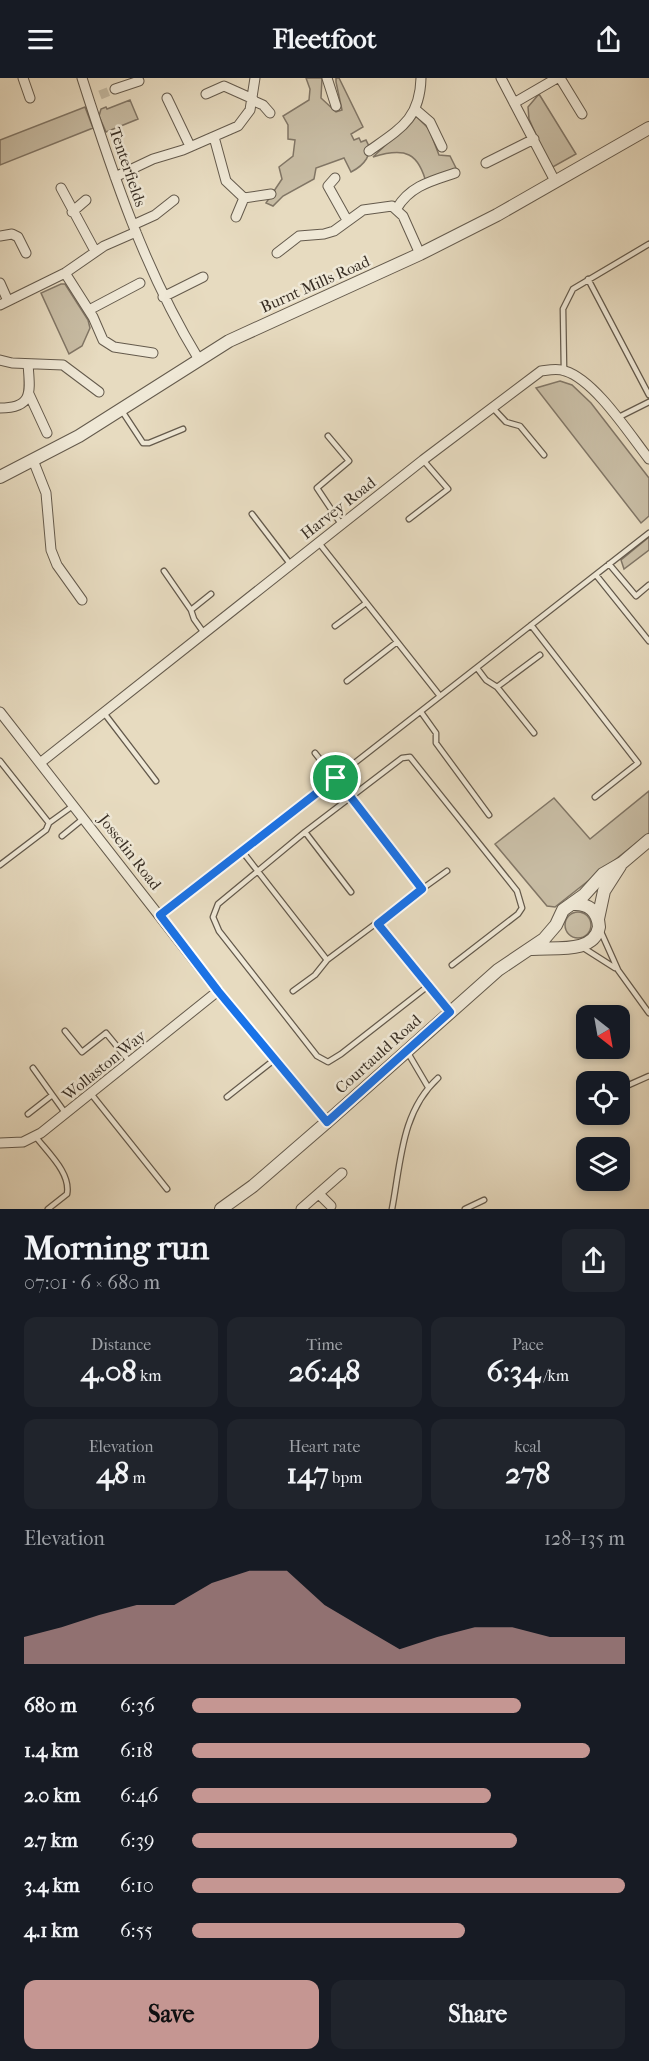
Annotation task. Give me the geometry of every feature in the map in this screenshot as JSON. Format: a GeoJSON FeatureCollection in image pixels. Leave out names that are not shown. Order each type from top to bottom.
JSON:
{"type":"FeatureCollection","features":[{"type":"Feature","properties":{"kind":"street"},"geometry":{"type":"LineString","coordinates":[[23,78],[30,98]]}},
{"type":"Feature","properties":{"kind":"street","name":"Tenterfields"},"geometry":{"type":"LineString","coordinates":[[82,78],[115,177],[149,265],[163,297],[198,358]]}},
{"type":"Feature","properties":{"kind":"street"},"geometry":{"type":"LineString","coordinates":[[115,177],[153,159],[238,126],[253,100],[255,78]]}},
{"type":"Feature","properties":{"kind":"street"},"geometry":{"type":"LineString","coordinates":[[327,78],[336,106]]}},
{"type":"Feature","properties":{"kind":"street"},"geometry":{"type":"LineString","coordinates":[[369,151],[399,130],[416,110],[421,78]]}},
{"type":"Feature","properties":{"kind":"street"},"geometry":{"type":"LineString","coordinates":[[501,78],[555,181]]}},
{"type":"Feature","properties":{"kind":"street"},"geometry":{"type":"LineString","coordinates":[[514,103],[559,78],[582,114]]}},
{"type":"Feature","properties":{"kind":"street"},"geometry":{"type":"LineString","coordinates":[[115,89],[139,83]]}},
{"type":"Feature","properties":{"kind":"street"},"geometry":{"type":"LineString","coordinates":[[206,94],[224,86],[263,105],[270,113]]}},
{"type":"Feature","properties":{"kind":"street"},"geometry":{"type":"LineString","coordinates":[[89,98],[100,94]]}},
{"type":"Feature","properties":{"kind":"street"},"geometry":{"type":"LineString","coordinates":[[167,98],[190,146]]}},
{"type":"Feature","properties":{"kind":"street"},"geometry":{"type":"LineString","coordinates":[[416,110],[430,122],[442,147]]}},
{"type":"Feature","properties":{"kind":"street","name":"Burnt Mills Road"},"geometry":{"type":"LineString","coordinates":[[0,477],[121,409],[198,358],[254,329],[420,255],[497,215],[649,128]]}},
{"type":"Feature","properties":{"kind":"street"},"geometry":{"type":"LineString","coordinates":[[214,137],[226,181],[244,198]]}},
{"type":"Feature","properties":{"kind":"street"},"geometry":{"type":"LineString","coordinates":[[486,163],[534,139]]}},
{"type":"Feature","properties":{"kind":"street"},"geometry":{"type":"LineString","coordinates":[[397,208],[403,197],[415,188],[455,173]]}},
{"type":"Feature","properties":{"kind":"street"},"geometry":{"type":"LineString","coordinates":[[335,178],[328,186],[347,220]]}},
{"type":"Feature","properties":{"kind":"street"},"geometry":{"type":"LineString","coordinates":[[61,188],[95,251]]}},
{"type":"Feature","properties":{"kind":"street"},"geometry":{"type":"LineString","coordinates":[[244,198],[271,194]]}},
{"type":"Feature","properties":{"kind":"street"},"geometry":{"type":"LineString","coordinates":[[236,216],[244,198]]}},
{"type":"Feature","properties":{"kind":"street"},"geometry":{"type":"LineString","coordinates":[[72,212],[86,200]]}},
{"type":"Feature","properties":{"kind":"street"},"geometry":{"type":"LineString","coordinates":[[0,283],[4,303],[65,273],[95,251],[155,215],[174,200]]}},
{"type":"Feature","properties":{"kind":"street"},"geometry":{"type":"LineString","coordinates":[[277,253],[288,242],[299,236],[334,231],[347,220],[369,208],[392,206],[397,208],[420,255]]}},
{"type":"Feature","properties":{"kind":"street"},"geometry":{"type":"LineString","coordinates":[[285,230],[288,242]]}},
{"type":"Feature","properties":{"kind":"street"},"geometry":{"type":"LineString","coordinates":[[0,236],[12,234],[18,237],[26,253]]}},
{"type":"Feature","properties":{"kind":"street"},"geometry":{"type":"LineString","coordinates":[[65,273],[91,313],[100,337],[106,344],[153,353]]}},
{"type":"Feature","properties":{"kind":"street"},"geometry":{"type":"LineString","coordinates":[[163,297],[203,277]]}},
{"type":"Feature","properties":{"kind":"street"},"geometry":{"type":"LineString","coordinates":[[91,313],[140,283]]}},
{"type":"Feature","properties":{"kind":"street"},"geometry":{"type":"LineString","coordinates":[[0,360],[63,365],[99,392]]}},
{"type":"Feature","properties":{"kind":"street"},"geometry":{"type":"LineString","coordinates":[[28,364],[29,394],[47,433]]}},
{"type":"Feature","properties":{"kind":"street"},"geometry":{"type":"LineString","coordinates":[[564,370],[580,379],[617,418],[649,459]]}},
{"type":"Feature","properties":{"kind":"street","name":"Harvey Road"},"geometry":{"type":"LineString","coordinates":[[40,763],[492,407],[541,371],[564,370]]}},
{"type":"Feature","properties":{"kind":"street"},"geometry":{"type":"LineString","coordinates":[[0,408],[22,404],[29,394]]}},
{"type":"Feature","properties":{"kind":"street"},"geometry":{"type":"LineString","coordinates":[[33,460],[46,494],[51,550],[57,565],[82,600]]}},
{"type":"Feature","properties":{"kind":"street","name":"Josselin Road"},"geometry":{"type":"LineString","coordinates":[[0,712],[218,991],[327,1122]]}},
{"type":"Feature","properties":{"kind":"street","name":"Courtauld Road"},"geometry":{"type":"LineString","coordinates":[[221,1209],[253,1186],[498,970],[531,950],[556,925],[559,914],[573,904],[603,874],[649,840]]}},
{"type":"Feature","properties":{"kind":"street","name":"Courtauld Road"},"geometry":{"type":"LineString","coordinates":[[531,950],[576,946],[596,938],[604,891],[622,862]]}},
{"type":"Feature","properties":{"kind":"street"},"geometry":{"type":"LineString","coordinates":[[573,904],[591,908],[599,923]]}},
{"type":"Feature","properties":{"kind":"street"},"geometry":{"type":"LineString","coordinates":[[556,925],[560,938],[576,946]]}},
{"type":"Feature","properties":{"kind":"street","name":"Wollaston Way"},"geometry":{"type":"LineString","coordinates":[[0,1143],[23,1142],[36,1137],[92,1095],[218,991]]}},
{"type":"Feature","properties":{"kind":"street"},"geometry":{"type":"LineString","coordinates":[[301,1209],[320,1195],[342,1173]]}},
{"type":"Feature","properties":{"kind":"street"},"geometry":{"type":"LineString","coordinates":[[320,1195],[331,1206]]}},
{"type":"Feature","properties":{"kind":"lane"},"geometry":{"type":"LineString","coordinates":[[564,370],[564,309],[573,289],[649,244]]}},
{"type":"Feature","properties":{"kind":"lane"},"geometry":{"type":"LineString","coordinates":[[588,279],[649,395]]}},
{"type":"Feature","properties":{"kind":"lane"},"geometry":{"type":"LineString","coordinates":[[617,418],[649,402]]}},
{"type":"Feature","properties":{"kind":"lane"},"geometry":{"type":"LineString","coordinates":[[492,407],[506,422],[520,426],[544,455]]}},
{"type":"Feature","properties":{"kind":"lane"},"geometry":{"type":"LineString","coordinates":[[121,409],[143,443],[149,443],[183,429]]}},
{"type":"Feature","properties":{"kind":"lane"},"geometry":{"type":"LineString","coordinates":[[328,436],[349,461],[316,488],[341,524]]}},
{"type":"Feature","properties":{"kind":"lane"},"geometry":{"type":"LineString","coordinates":[[409,519],[447,489],[423,460]]}},
{"type":"Feature","properties":{"kind":"lane"},"geometry":{"type":"LineString","coordinates":[[252,514],[291,565]]}},
{"type":"Feature","properties":{"kind":"lane"},"geometry":{"type":"LineString","coordinates":[[160,915],[649,533]]}},
{"type":"Feature","properties":{"kind":"lane"},"geometry":{"type":"LineString","coordinates":[[319,543],[440,696]]}},
{"type":"Feature","properties":{"kind":"lane"},"geometry":{"type":"LineString","coordinates":[[609,564],[636,596],[649,585]]}},
{"type":"Feature","properties":{"kind":"lane"},"geometry":{"type":"LineString","coordinates":[[164,571],[192,610],[194,619],[204,633]]}},
{"type":"Feature","properties":{"kind":"lane"},"geometry":{"type":"LineString","coordinates":[[596,575],[649,641]]}},
{"type":"Feature","properties":{"kind":"lane"},"geometry":{"type":"LineString","coordinates":[[192,610],[211,594]]}},
{"type":"Feature","properties":{"kind":"lane"},"geometry":{"type":"LineString","coordinates":[[335,626],[366,603]]}},
{"type":"Feature","properties":{"kind":"lane"},"geometry":{"type":"LineString","coordinates":[[531,625],[638,763],[595,796]]}},
{"type":"Feature","properties":{"kind":"lane"},"geometry":{"type":"LineString","coordinates":[[347,681],[397,642]]}},
{"type":"Feature","properties":{"kind":"lane"},"geometry":{"type":"LineString","coordinates":[[497,687],[540,655]]}},
{"type":"Feature","properties":{"kind":"lane"},"geometry":{"type":"LineString","coordinates":[[477,668],[486,680],[497,687],[534,733]]}},
{"type":"Feature","properties":{"kind":"lane"},"geometry":{"type":"LineString","coordinates":[[421,712],[436,733],[436,743],[489,815]]}},
{"type":"Feature","properties":{"kind":"lane"},"geometry":{"type":"LineString","coordinates":[[104,714],[156,781]]}},
{"type":"Feature","properties":{"kind":"lane"},"geometry":{"type":"LineString","coordinates":[[315,753],[422,889]]}},
{"type":"Feature","properties":{"kind":"lane"},"geometry":{"type":"LineString","coordinates":[[428,986],[341,1054],[328,1062],[323,1061],[214,924],[213,917],[218,904],[305,832],[402,758],[410,756],[520,896],[522,908],[518,914],[452,965]]}},
{"type":"Feature","properties":{"kind":"lane"},"geometry":{"type":"LineString","coordinates":[[0,760],[50,823]]}},
{"type":"Feature","properties":{"kind":"lane"},"geometry":{"type":"LineString","coordinates":[[0,865],[74,805]]}},
{"type":"Feature","properties":{"kind":"lane"},"geometry":{"type":"LineString","coordinates":[[62,836],[84,818]]}},
{"type":"Feature","properties":{"kind":"lane"},"geometry":{"type":"LineString","coordinates":[[305,832],[351,892]]}},
{"type":"Feature","properties":{"kind":"lane"},"geometry":{"type":"LineString","coordinates":[[242,851],[327,960]]}},
{"type":"Feature","properties":{"kind":"lane"},"geometry":{"type":"LineString","coordinates":[[293,991],[315,975],[327,960],[378,924],[447,870]]}},
{"type":"Feature","properties":{"kind":"lane"},"geometry":{"type":"LineString","coordinates":[[599,923],[618,970],[649,1013]]}},
{"type":"Feature","properties":{"kind":"lane"},"geometry":{"type":"LineString","coordinates":[[378,924],[450,1012]]}},
{"type":"Feature","properties":{"kind":"lane"},"geometry":{"type":"LineString","coordinates":[[576,946],[618,970]]}},
{"type":"Feature","properties":{"kind":"lane"},"geometry":{"type":"LineString","coordinates":[[65,1032],[82,1052],[106,1033],[131,1063]]}},
{"type":"Feature","properties":{"kind":"lane"},"geometry":{"type":"LineString","coordinates":[[407,1050],[428,1087]]}},
{"type":"Feature","properties":{"kind":"lane"},"geometry":{"type":"LineString","coordinates":[[227,1097],[274,1060]]}},
{"type":"Feature","properties":{"kind":"lane"},"geometry":{"type":"LineString","coordinates":[[33,1068],[66,1114]]}},
{"type":"Feature","properties":{"kind":"lane"},"geometry":{"type":"LineString","coordinates":[[630,1084],[649,1076]]}},
{"type":"Feature","properties":{"kind":"lane"},"geometry":{"type":"LineString","coordinates":[[392,1209],[407,1126],[416,1103],[438,1077]]}},
{"type":"Feature","properties":{"kind":"lane"},"geometry":{"type":"LineString","coordinates":[[92,1095],[167,1189]]}},
{"type":"Feature","properties":{"kind":"lane"},"geometry":{"type":"LineString","coordinates":[[28,1114],[51,1096]]}},
{"type":"Feature","properties":{"kind":"lane"},"geometry":{"type":"LineString","coordinates":[[36,1137],[66,1177],[69,1185],[67,1194],[48,1209]]}},
{"type":"Feature","properties":{"kind":"lane"},"geometry":{"type":"LineString","coordinates":[[465,1209],[484,1200]]}},
{"type":"Feature","properties":{"kind":"shaded area"},"geometry":{"type":"Polygon","coordinates":[[[306,78],[322,78],[321,98],[336,112],[342,110],[336,82],[336,78],[339,78],[363,127],[351,134],[354,140],[359,138],[361,142],[366,140],[368,155],[360,166],[351,172],[344,158],[316,168],[314,179],[283,196],[273,206],[266,203],[282,179],[279,167],[293,156],[295,140],[288,139],[288,125],[283,116],[309,100],[310,89],[306,78]]]}},
{"type":"Feature","properties":{"kind":"shaded area"},"geometry":{"type":"Polygon","coordinates":[[[539,94],[576,154],[551,168],[529,119],[528,107],[539,94]]]}},
{"type":"Feature","properties":{"kind":"shaded area"},"geometry":{"type":"Polygon","coordinates":[[[130,100],[138,119],[106,132],[99,116],[101,109],[130,100]]]}},
{"type":"Feature","properties":{"kind":"shaded area"},"geometry":{"type":"Polygon","coordinates":[[[85,107],[93,128],[0,165],[0,140],[85,107]]]}},
{"type":"Feature","properties":{"kind":"shaded area"},"geometry":{"type":"Polygon","coordinates":[[[416,116],[429,129],[439,155],[450,156],[459,174],[427,186],[420,166],[409,155],[394,153],[373,157],[416,116]]]}},
{"type":"Feature","properties":{"kind":"shaded area"},"geometry":{"type":"Polygon","coordinates":[[[65,284],[88,320],[90,328],[82,346],[69,354],[41,293],[65,284]]]}},
{"type":"Feature","properties":{"kind":"shaded area"},"geometry":{"type":"Polygon","coordinates":[[[560,381],[572,385],[591,403],[649,478],[649,516],[641,523],[536,388],[560,381]]]}},
{"type":"Feature","properties":{"kind":"shaded area"},"geometry":{"type":"Polygon","coordinates":[[[649,537],[649,550],[624,569],[621,560],[649,537]]]}},
{"type":"Feature","properties":{"kind":"shaded area"},"geometry":{"type":"Polygon","coordinates":[[[649,791],[649,833],[555,907],[547,906],[495,844],[554,798],[590,839],[649,791]]]}},
{"type":"Feature","properties":{"kind":"shaded area"},"geometry":{"type":"Polygon","coordinates":[[[578,912],[587,916],[591,925],[587,934],[578,938],[569,934],[565,925],[569,916],[578,912]]]}},
{"type":"Feature","properties":{"kind":"tunnel"},"geometry":{"type":"LineString","coordinates":[[100,95],[115,89]]}},
{"type":"Feature","properties":{"kind":"route"},"geometry":{"type":"LineString","coordinates":[[336,778],[422,889],[378,924],[450,1012],[327,1122],[218,991],[160,915],[336,778]]}}]}
